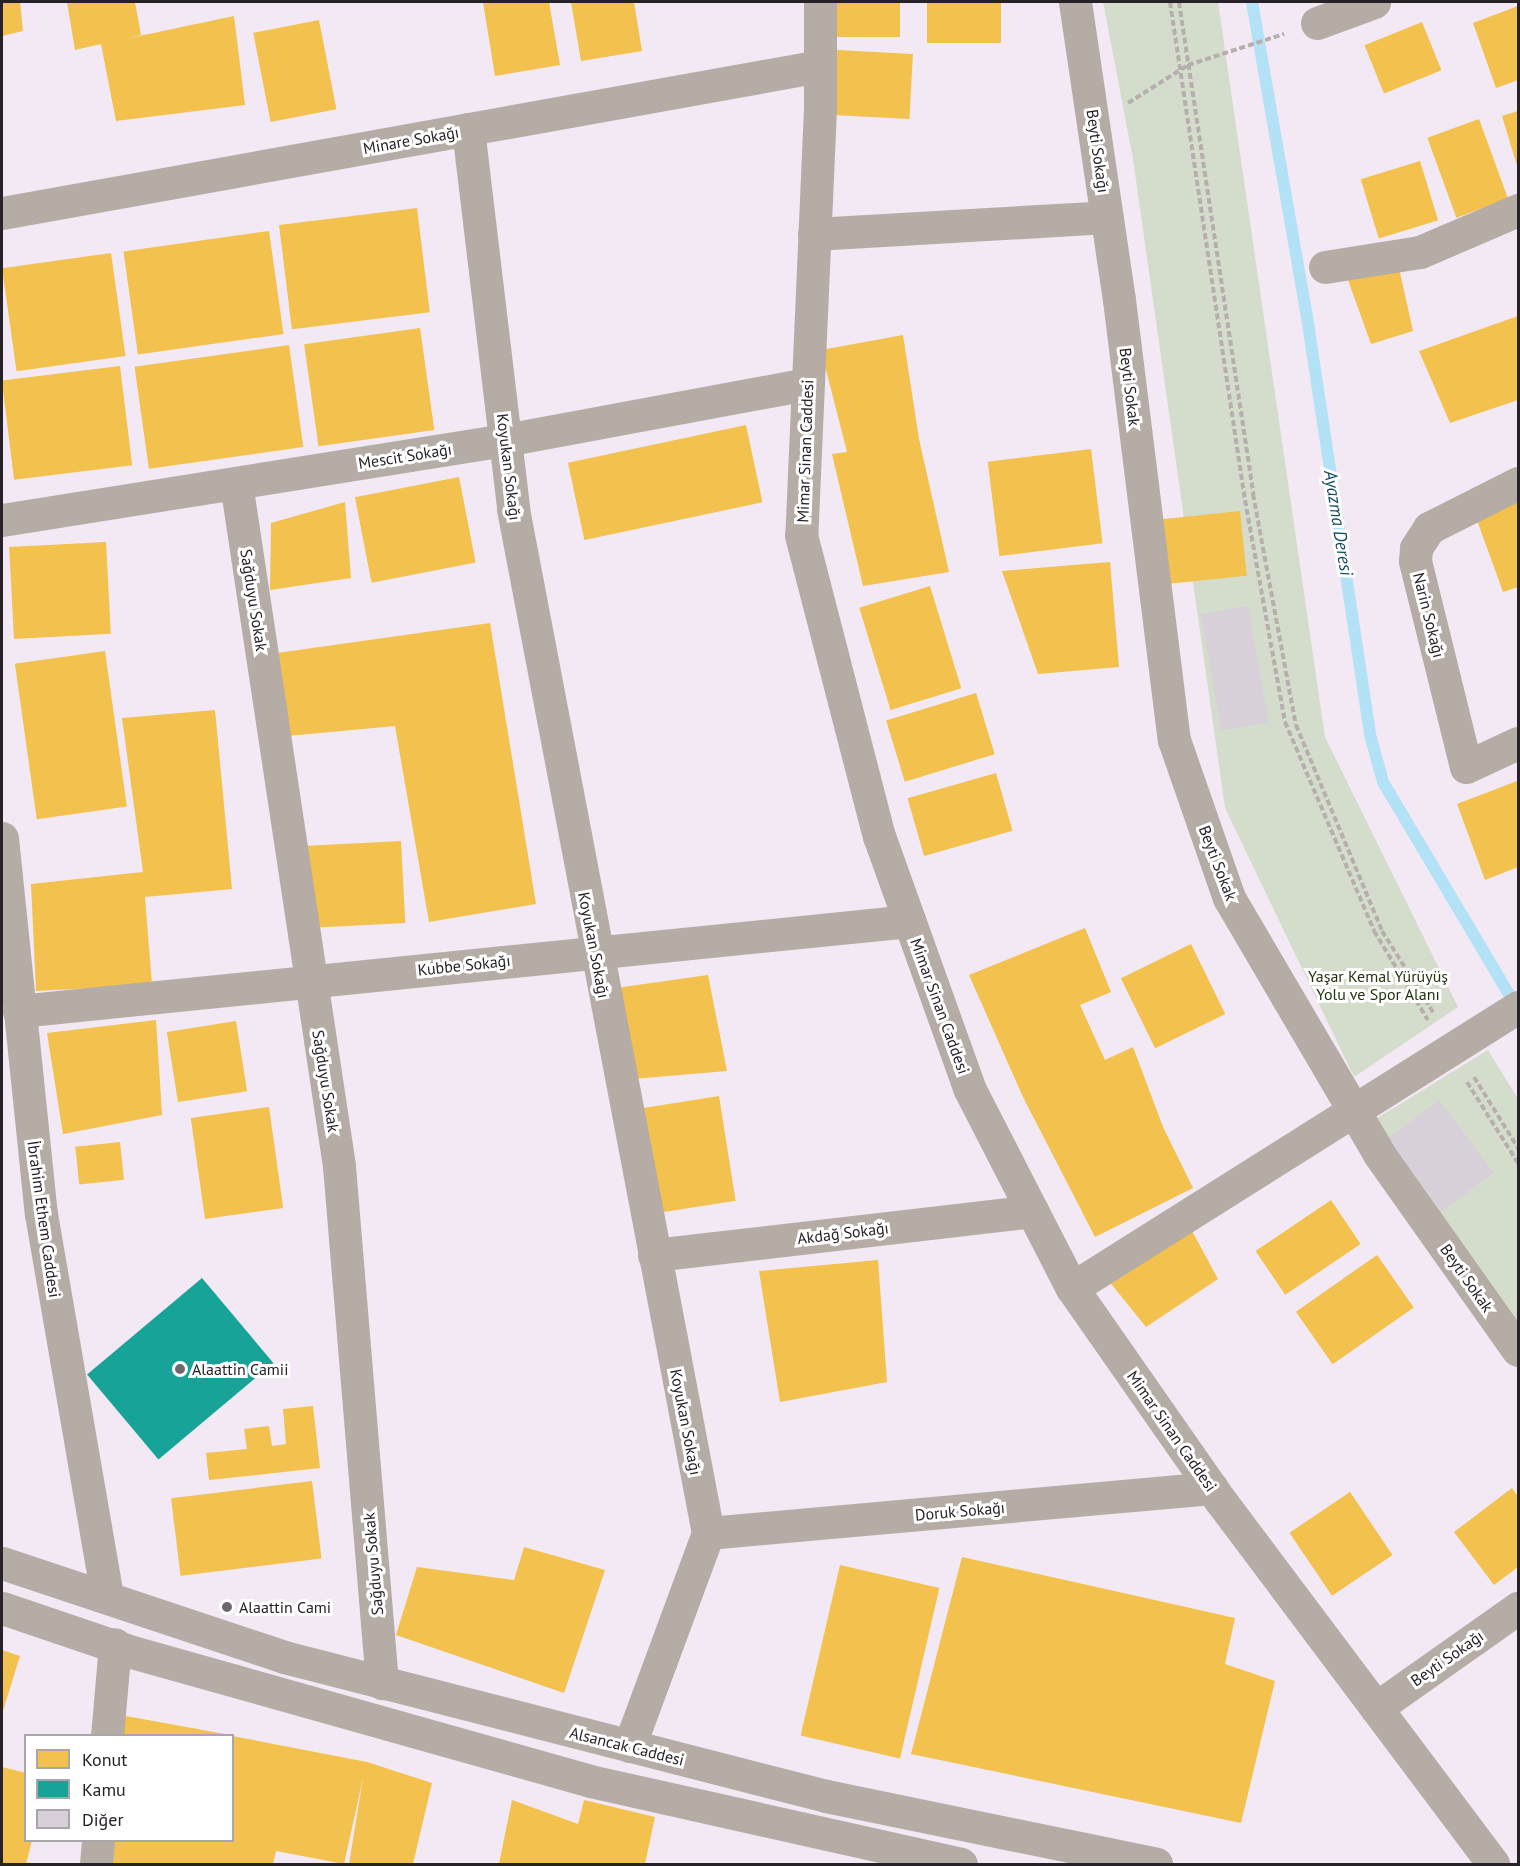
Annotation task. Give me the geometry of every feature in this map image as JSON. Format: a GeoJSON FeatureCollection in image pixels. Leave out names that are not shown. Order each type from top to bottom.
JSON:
{"type":"FeatureCollection","features":[{"type":"Feature","properties":{"kind":"street","name":"Mimar Sinan Caddesi"},"geometry":{"type":"LineString","coordinates":[[820,2],[820,66],[801,535],[879,836],[969,1088],[1072,1288],[1212,1488],[1493,1864]]}},
{"type":"Feature","properties":{"kind":"street","name":"Beyti Sokağı"},"geometry":{"type":"LineString","coordinates":[[1076,2],[1119,300]]}},
{"type":"Feature","properties":{"kind":"street"},"geometry":{"type":"LineString","coordinates":[[1317,23],[1374,2]]}},
{"type":"Feature","properties":{"kind":"street","name":"Minare Sokağı"},"geometry":{"type":"LineString","coordinates":[[2,213],[820,66]]}},
{"type":"Feature","properties":{"kind":"street","name":"Koyukan Sokağı"},"geometry":{"type":"LineString","coordinates":[[468,129],[513,509],[595,952],[708,1533]]}},
{"type":"Feature","properties":{"kind":"street"},"geometry":{"type":"LineString","coordinates":[[1325,267],[1420,252],[1518,210]]}},
{"type":"Feature","properties":{"kind":"street"},"geometry":{"type":"LineString","coordinates":[[814,234],[1107,217]]}},
{"type":"Feature","properties":{"kind":"street","name":"Beyti Sokak"},"geometry":{"type":"LineString","coordinates":[[1119,300],[1174,740],[1229,898],[1379,1154],[1518,1350]]}},
{"type":"Feature","properties":{"kind":"street","name":"Mescit Sokağı"},"geometry":{"type":"LineString","coordinates":[[2,520],[505,440],[807,384]]}},
{"type":"Feature","properties":{"kind":"street","name":"Sağduyu Sokak"},"geometry":{"type":"LineString","coordinates":[[236,483],[339,1166],[382,1683]]}},
{"type":"Feature","properties":{"kind":"street","name":"Narin Sokağı"},"geometry":{"type":"LineString","coordinates":[[1518,483],[1429,528],[1416,548],[1415,561],[1466,767],[1518,743]]}},
{"type":"Feature","properties":{"kind":"street","name":"İbrahim Ethem Caddesi"},"geometry":{"type":"LineString","coordinates":[[2,838],[40,1214],[107,1597]]}},
{"type":"Feature","properties":{"kind":"street","name":"Kubbe Sokağı"},"geometry":{"type":"LineString","coordinates":[[19,1011],[909,921]]}},
{"type":"Feature","properties":{"kind":"street"},"geometry":{"type":"LineString","coordinates":[[1072,1288],[1355,1113],[1482,1027],[1518,1007]]}},
{"type":"Feature","properties":{"kind":"street","name":"Akdağ Sokağı"},"geometry":{"type":"LineString","coordinates":[[654,1255],[1032,1211]]}},
{"type":"Feature","properties":{"kind":"street","name":"Doruk Sokağı"},"geometry":{"type":"LineString","coordinates":[[708,1533],[1212,1488]]}},
{"type":"Feature","properties":{"kind":"street"},"geometry":{"type":"LineString","coordinates":[[629,1746],[708,1533]]}},
{"type":"Feature","properties":{"kind":"street","name":"Alsancak Caddesi"},"geometry":{"type":"LineString","coordinates":[[2,1563],[284,1658],[826,1796],[1156,1864]]}},
{"type":"Feature","properties":{"kind":"street"},"geometry":{"type":"LineString","coordinates":[[107,1597],[115,1644],[107,1734]]}},
{"type":"Feature","properties":{"kind":"street"},"geometry":{"type":"LineString","coordinates":[[2,1608],[115,1644],[590,1781],[961,1864]]}},
{"type":"Feature","properties":{"kind":"street","name":"Beyti Sokağı"},"geometry":{"type":"LineString","coordinates":[[1376,1708],[1518,1608]]}},
{"type":"Feature","properties":{"kind":"street"},"geometry":{"type":"LineString","coordinates":[[96,1864],[98,1842]]}},
{"type":"Feature","properties":{"kind":"path"},"geometry":{"type":"LineString","coordinates":[[1170,2],[1245,500],[1285,722],[1374,931],[1518,1148]]}},
{"type":"Feature","properties":{"kind":"path"},"geometry":{"type":"LineString","coordinates":[[1179,2],[1253,494],[1296,724],[1382,930],[1518,1162]]}},
{"type":"Feature","properties":{"kind":"path"},"geometry":{"type":"LineString","coordinates":[[1094,124],[1188,65],[1285,33]]}},
{"type":"Feature","properties":{"kind":"green space","name":"Yaşar Kemal Yürüyüş Yolu ve Spor Alanı"},"geometry":{"type":"Polygon","coordinates":[[[1103,2],[1218,2],[1325,737],[1458,1007],[1354,1077],[1225,808],[1133,159],[1103,2]]]}},
{"type":"Feature","properties":{"kind":"green space"},"geometry":{"type":"Polygon","coordinates":[[[1488,1050],[1518,1099],[1518,1340],[1369,1123],[1488,1050]]]}},
{"type":"Feature","properties":{"kind":"building: Konut"},"geometry":{"type":"Polygon","coordinates":[[[2,2],[20,2],[23,31],[2,36],[2,2]]]}},
{"type":"Feature","properties":{"kind":"building: Konut"},"geometry":{"type":"Polygon","coordinates":[[[67,2],[135,2],[141,35],[125,39],[234,16],[245,105],[116,121],[101,44],[75,50],[67,2]]]}},
{"type":"Feature","properties":{"kind":"building: Konut"},"geometry":{"type":"Polygon","coordinates":[[[483,2],[549,2],[560,65],[495,76],[483,2]]]}},
{"type":"Feature","properties":{"kind":"building: Konut"},"geometry":{"type":"Polygon","coordinates":[[[571,2],[634,2],[642,51],[581,61],[571,2]]]}},
{"type":"Feature","properties":{"kind":"building: Konut"},"geometry":{"type":"Polygon","coordinates":[[[835,2],[900,2],[900,37],[835,37],[835,2]]]}},
{"type":"Feature","properties":{"kind":"building: Konut"},"geometry":{"type":"Polygon","coordinates":[[[927,2],[1001,2],[1001,43],[927,43],[927,2]]]}},
{"type":"Feature","properties":{"kind":"building: Konut"},"geometry":{"type":"Polygon","coordinates":[[[1518,6],[1518,80],[1496,88],[1473,23],[1518,6]]]}},
{"type":"Feature","properties":{"kind":"building: Konut"},"geometry":{"type":"Polygon","coordinates":[[[319,20],[336,109],[271,122],[253,33],[319,20]]]}},
{"type":"Feature","properties":{"kind":"building: Konut"},"geometry":{"type":"Polygon","coordinates":[[[1422,22],[1441,70],[1384,93],[1365,45],[1422,22]]]}},
{"type":"Feature","properties":{"kind":"building: Konut"},"geometry":{"type":"Polygon","coordinates":[[[836,50],[913,54],[909,119],[833,115],[836,50]]]}},
{"type":"Feature","properties":{"kind":"building: Konut"},"geometry":{"type":"Polygon","coordinates":[[[1518,111],[1518,169],[1502,116],[1518,111]]]}},
{"type":"Feature","properties":{"kind":"building: Konut"},"geometry":{"type":"Polygon","coordinates":[[[1479,119],[1508,199],[1456,218],[1427,138],[1479,119]]]}},
{"type":"Feature","properties":{"kind":"building: Konut"},"geometry":{"type":"Polygon","coordinates":[[[1420,161],[1438,220],[1379,238],[1361,179],[1420,161]]]}},
{"type":"Feature","properties":{"kind":"building: Konut"},"geometry":{"type":"Polygon","coordinates":[[[417,208],[430,312],[292,329],[279,225],[417,208]]]}},
{"type":"Feature","properties":{"kind":"building: Konut"},"geometry":{"type":"Polygon","coordinates":[[[269,231],[283,334],[138,354],[123,251],[269,231]]]}},
{"type":"Feature","properties":{"kind":"building: Konut"},"geometry":{"type":"Polygon","coordinates":[[[111,253],[125,356],[17,371],[2,268],[111,253]]]}},
{"type":"Feature","properties":{"kind":"building: Konut"},"geometry":{"type":"Polygon","coordinates":[[[1399,268],[1413,331],[1371,344],[1348,280],[1399,268]]]}},
{"type":"Feature","properties":{"kind":"building: Konut"},"geometry":{"type":"Polygon","coordinates":[[[1518,316],[1518,400],[1450,423],[1419,351],[1518,316]]]}},
{"type":"Feature","properties":{"kind":"building: Konut"},"geometry":{"type":"Polygon","coordinates":[[[420,328],[434,430],[318,446],[304,344],[420,328]]]}},
{"type":"Feature","properties":{"kind":"building: Konut"},"geometry":{"type":"Polygon","coordinates":[[[903,335],[919,439],[949,572],[863,586],[832,454],[847,452],[821,350],[903,335]]]}},
{"type":"Feature","properties":{"kind":"building: Konut"},"geometry":{"type":"Polygon","coordinates":[[[289,345],[303,447],[149,469],[135,367],[289,345]]]}},
{"type":"Feature","properties":{"kind":"building: Konut"},"geometry":{"type":"Polygon","coordinates":[[[120,366],[132,465],[14,480],[2,380],[120,366]]]}},
{"type":"Feature","properties":{"kind":"building: Konut"},"geometry":{"type":"Polygon","coordinates":[[[746,425],[762,502],[584,540],[568,463],[746,425]]]}},
{"type":"Feature","properties":{"kind":"building: Konut"},"geometry":{"type":"Polygon","coordinates":[[[1091,449],[1103,543],[999,556],[988,462],[1091,449]]]}},
{"type":"Feature","properties":{"kind":"building: Konut"},"geometry":{"type":"Polygon","coordinates":[[[459,477],[476,562],[372,583],[355,497],[459,477]]]}},
{"type":"Feature","properties":{"kind":"building: Konut"},"geometry":{"type":"Polygon","coordinates":[[[1518,495],[1518,587],[1503,592],[1474,512],[1518,495]]]}},
{"type":"Feature","properties":{"kind":"building: Konut"},"geometry":{"type":"Polygon","coordinates":[[[345,502],[351,578],[270,590],[271,523],[345,502]]]}},
{"type":"Feature","properties":{"kind":"building: Konut"},"geometry":{"type":"Polygon","coordinates":[[[1240,511],[1247,576],[1166,584],[1159,519],[1240,511]]]}},
{"type":"Feature","properties":{"kind":"building: Konut"},"geometry":{"type":"Polygon","coordinates":[[[106,542],[111,634],[14,639],[9,547],[106,542]]]}},
{"type":"Feature","properties":{"kind":"building: Konut"},"geometry":{"type":"Polygon","coordinates":[[[1110,562],[1119,667],[1038,674],[1002,571],[1110,562]]]}},
{"type":"Feature","properties":{"kind":"building: Konut"},"geometry":{"type":"Polygon","coordinates":[[[930,586],[961,688],[891,710],[859,608],[930,586]]]}},
{"type":"Feature","properties":{"kind":"building: Konut"},"geometry":{"type":"Polygon","coordinates":[[[490,623],[536,904],[429,922],[395,726],[288,736],[277,653],[490,623]]]}},
{"type":"Feature","properties":{"kind":"building: Konut"},"geometry":{"type":"Polygon","coordinates":[[[105,651],[127,806],[37,819],[15,664],[105,651]]]}},
{"type":"Feature","properties":{"kind":"building: Konut"},"geometry":{"type":"Polygon","coordinates":[[[976,693],[995,754],[905,782],[886,720],[976,693]]]}},
{"type":"Feature","properties":{"kind":"building: Konut"},"geometry":{"type":"Polygon","coordinates":[[[215,710],[232,889],[145,897],[152,985],[36,991],[31,884],[143,872],[122,718],[215,710]]]}},
{"type":"Feature","properties":{"kind":"building: Konut"},"geometry":{"type":"Polygon","coordinates":[[[996,773],[1013,831],[924,856],[908,798],[996,773]]]}},
{"type":"Feature","properties":{"kind":"building: Konut"},"geometry":{"type":"Polygon","coordinates":[[[1517,781],[1518,867],[1485,880],[1457,804],[1517,781]]]}},
{"type":"Feature","properties":{"kind":"building: Konut"},"geometry":{"type":"Polygon","coordinates":[[[401,841],[405,923],[308,928],[304,846],[401,841]]]}},
{"type":"Feature","properties":{"kind":"building: Konut"},"geometry":{"type":"Polygon","coordinates":[[[1085,928],[1111,992],[1080,1005],[1105,1060],[1133,1047],[1163,1127],[1193,1188],[1095,1237],[1023,1097],[969,975],[1085,928]]]}},
{"type":"Feature","properties":{"kind":"building: Konut"},"geometry":{"type":"Polygon","coordinates":[[[1191,944],[1225,1014],[1155,1048],[1121,978],[1191,944]]]}},
{"type":"Feature","properties":{"kind":"building: Konut"},"geometry":{"type":"Polygon","coordinates":[[[708,975],[727,1071],[633,1079],[616,988],[708,975]]]}},
{"type":"Feature","properties":{"kind":"building: Konut"},"geometry":{"type":"Polygon","coordinates":[[[156,1020],[162,1115],[63,1134],[47,1033],[156,1020]]]}},
{"type":"Feature","properties":{"kind":"building: Konut"},"geometry":{"type":"Polygon","coordinates":[[[236,1021],[247,1091],[178,1102],[167,1032],[236,1021]]]}},
{"type":"Feature","properties":{"kind":"building: Konut"},"geometry":{"type":"Polygon","coordinates":[[[719,1096],[736,1201],[653,1214],[636,1109],[719,1096]]]}},
{"type":"Feature","properties":{"kind":"building: Konut"},"geometry":{"type":"Polygon","coordinates":[[[269,1107],[283,1208],[205,1219],[191,1118],[269,1107]]]}},
{"type":"Feature","properties":{"kind":"building: Konut"},"geometry":{"type":"Polygon","coordinates":[[[120,1142],[124,1180],[79,1184],[75,1147],[120,1142]]]}},
{"type":"Feature","properties":{"kind":"building: Konut"},"geometry":{"type":"Polygon","coordinates":[[[1331,1200],[1361,1244],[1285,1295],[1256,1251],[1331,1200]]]}},
{"type":"Feature","properties":{"kind":"building: Konut"},"geometry":{"type":"Polygon","coordinates":[[[1185,1218],[1218,1279],[1146,1327],[1100,1270],[1185,1218]]]}},
{"type":"Feature","properties":{"kind":"building: Konut"},"geometry":{"type":"Polygon","coordinates":[[[1377,1255],[1414,1307],[1333,1364],[1296,1312],[1377,1255]]]}},
{"type":"Feature","properties":{"kind":"building: Konut"},"geometry":{"type":"Polygon","coordinates":[[[878,1260],[887,1382],[780,1402],[759,1271],[878,1260]]]}},
{"type":"Feature","properties":{"kind":"building: Konut"},"geometry":{"type":"Polygon","coordinates":[[[313,1406],[320,1468],[209,1480],[206,1453],[247,1449],[244,1429],[269,1426],[272,1446],[286,1444],[283,1409],[313,1406]]]}},
{"type":"Feature","properties":{"kind":"building: Konut"},"geometry":{"type":"Polygon","coordinates":[[[312,1481],[322,1558],[181,1576],[171,1498],[312,1481]]]}},
{"type":"Feature","properties":{"kind":"building: Konut"},"geometry":{"type":"Polygon","coordinates":[[[1512,1488],[1518,1497],[1518,1567],[1494,1585],[1454,1532],[1512,1488]]]}},
{"type":"Feature","properties":{"kind":"building: Konut"},"geometry":{"type":"Polygon","coordinates":[[[1350,1492],[1392,1555],[1332,1596],[1289,1533],[1350,1492]]]}},
{"type":"Feature","properties":{"kind":"building: Konut"},"geometry":{"type":"Polygon","coordinates":[[[524,1547],[605,1570],[564,1693],[396,1635],[417,1567],[514,1580],[524,1547]]]}},
{"type":"Feature","properties":{"kind":"building: Konut"},"geometry":{"type":"Polygon","coordinates":[[[962,1557],[1235,1618],[1225,1664],[1275,1681],[1241,1823],[911,1754],[962,1557]]]}},
{"type":"Feature","properties":{"kind":"building: Konut"},"geometry":{"type":"Polygon","coordinates":[[[840,1565],[939,1588],[900,1758],[801,1736],[840,1565]]]}},
{"type":"Feature","properties":{"kind":"building: Konut"},"geometry":{"type":"Polygon","coordinates":[[[2,1650],[20,1656],[2,1714],[2,1650]]]}},
{"type":"Feature","properties":{"kind":"building: Konut"},"geometry":{"type":"Polygon","coordinates":[[[109,1713],[225,1734],[107,1734],[109,1713]]]}},
{"type":"Feature","properties":{"kind":"building: Konut"},"geometry":{"type":"Polygon","coordinates":[[[234,1736],[367,1762],[432,1783],[413,1864],[349,1864],[363,1778],[344,1864],[276,1851],[273,1864],[96,1864],[98,1842],[234,1842],[234,1736]]]}},
{"type":"Feature","properties":{"kind":"building: Konut"},"geometry":{"type":"Polygon","coordinates":[[[2,1767],[24,1772],[24,1842],[32,1842],[26,1864],[2,1864],[2,1767]]]}},
{"type":"Feature","properties":{"kind":"building: Konut"},"geometry":{"type":"Polygon","coordinates":[[[512,1800],[578,1824],[584,1800],[655,1817],[645,1864],[499,1864],[512,1800]]]}},
{"type":"Feature","properties":{"kind":"building: Kamu","name":"Alaattin Camii"},"geometry":{"type":"Polygon","coordinates":[[[202,1278],[273,1363],[158,1459],[87,1374],[202,1278]]]}},
{"type":"Feature","properties":{"kind":"building: Diğer"},"geometry":{"type":"Polygon","coordinates":[[[1248,606],[1268,722],[1221,731],[1201,614],[1248,606]]]}},
{"type":"Feature","properties":{"kind":"building: Diğer"},"geometry":{"type":"Polygon","coordinates":[[[1439,1100],[1494,1173],[1442,1212],[1387,1139],[1439,1100]]]}},
{"type":"Feature","properties":{"kind":"waterway","name":"Ayazma Deresi"},"geometry":{"type":"LineString","coordinates":[[1252,2],[1307,317],[1371,738],[1383,782],[1516,1006]]}},
{"type":"Feature","properties":{"kind":"place","name":"Alaattin Camii"},"geometry":{"type":"Point","coordinates":[180,1369]}},
{"type":"Feature","properties":{"kind":"place","name":"Alaattin Cami"},"geometry":{"type":"Point","coordinates":[227,1607]}}]}
